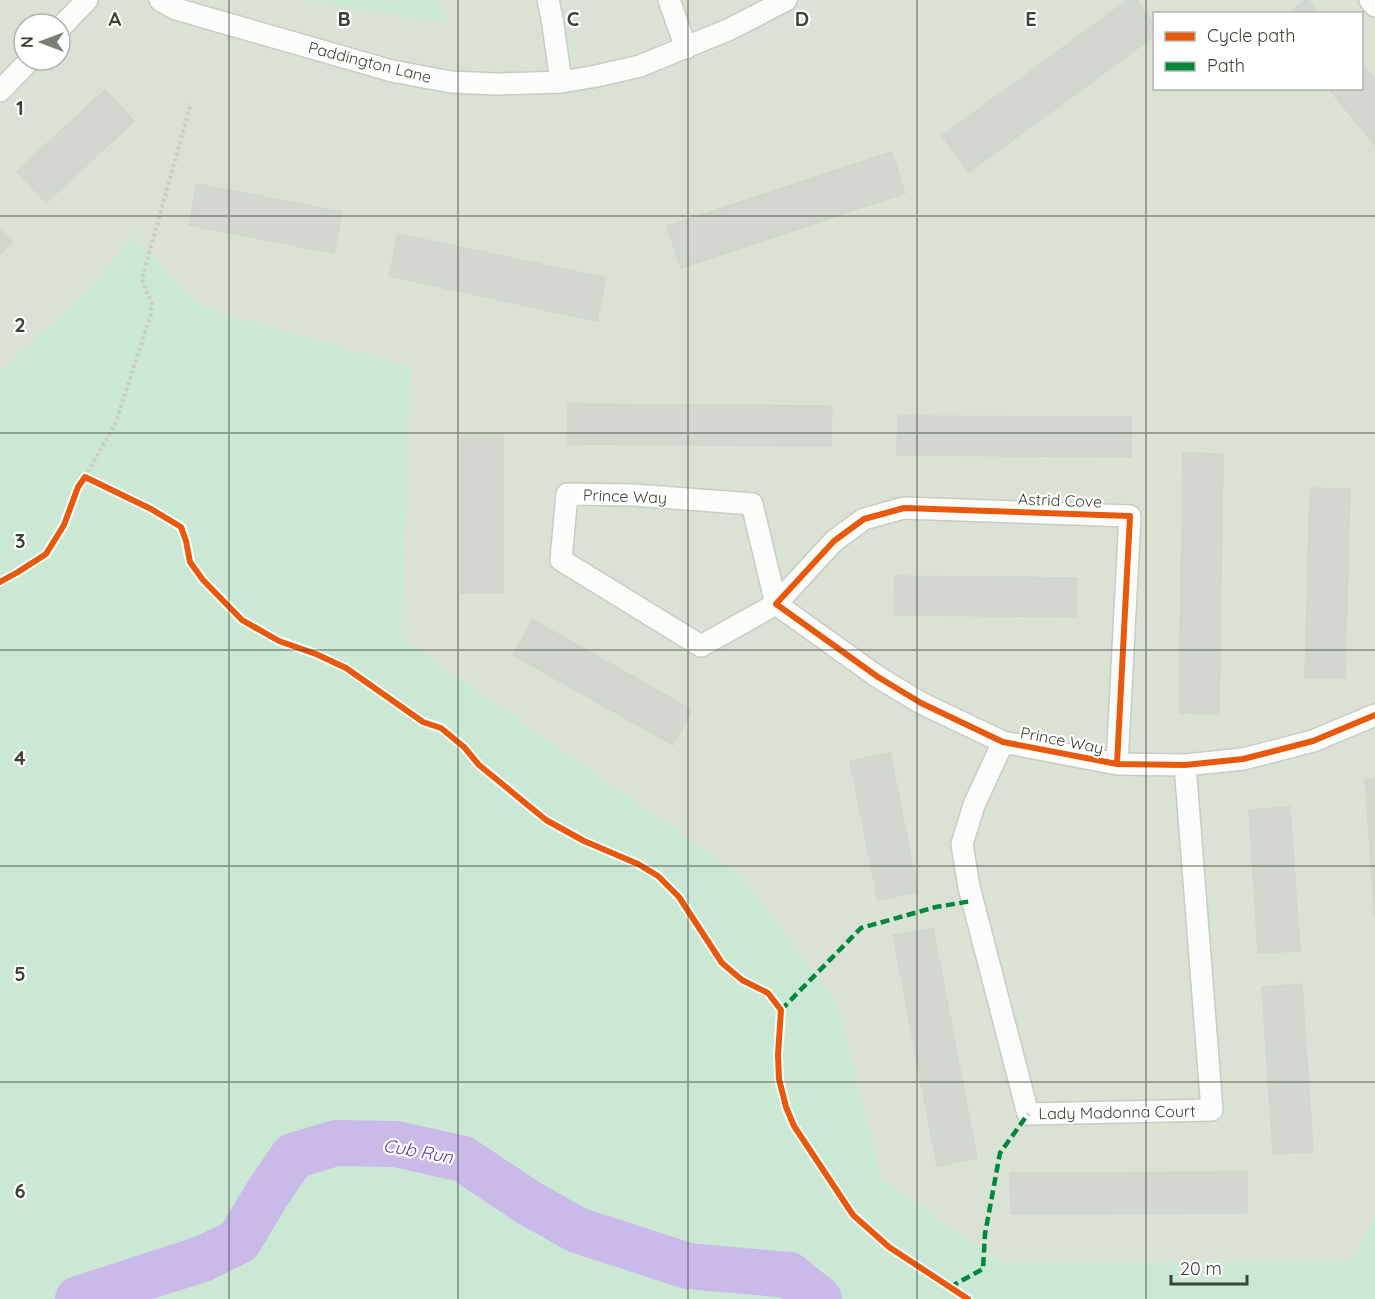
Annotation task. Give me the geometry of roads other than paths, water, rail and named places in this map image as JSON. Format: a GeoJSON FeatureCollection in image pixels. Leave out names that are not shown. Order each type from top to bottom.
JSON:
{"type":"FeatureCollection","features":[{"type":"Feature","properties":{"kind":"street"},"geometry":{"type":"LineString","coordinates":[[72,16],[87,0]]}},
{"type":"Feature","properties":{"kind":"street","name":"Paddington Lane"},"geometry":{"type":"LineString","coordinates":[[160,0],[176,9],[392,71],[451,82],[497,84],[561,82],[640,66],[730,29],[786,0]]}},
{"type":"Feature","properties":{"kind":"street"},"geometry":{"type":"LineString","coordinates":[[548,0],[561,82]]}},
{"type":"Feature","properties":{"kind":"street"},"geometry":{"type":"LineString","coordinates":[[669,0],[686,48]]}},
{"type":"Feature","properties":{"kind":"street"},"geometry":{"type":"LineString","coordinates":[[1370,0],[1375,6]]}},
{"type":"Feature","properties":{"kind":"street"},"geometry":{"type":"LineString","coordinates":[[0,91],[18,72]]}},
{"type":"Feature","properties":{"kind":"street","name":"Prince Way"},"geometry":{"type":"LineString","coordinates":[[776,604],[701,646],[561,560],[567,494],[634,495],[752,504],[776,604],[878,677],[921,703],[1003,742],[1117,764],[1185,765],[1243,759],[1313,741],[1375,715]]}},
{"type":"Feature","properties":{"kind":"street","name":"Astrid Cove"},"geometry":{"type":"LineString","coordinates":[[776,604],[834,541],[864,519],[904,508],[1130,516],[1117,764]]}},
{"type":"Feature","properties":{"kind":"street","name":"Lady Madonna Court"},"geometry":{"type":"LineString","coordinates":[[1003,742],[974,804],[962,844],[969,887],[1028,1114],[1212,1110],[1185,765]]}},
{"type":"Feature","properties":{"kind":"waterway","name":"Cub Run"},"geometry":{"type":"LineString","coordinates":[[78,1299],[202,1259],[239,1241],[293,1156],[336,1143],[396,1144],[463,1159],[529,1203],[577,1230],[688,1266],[789,1275],[819,1299]]}}]}
